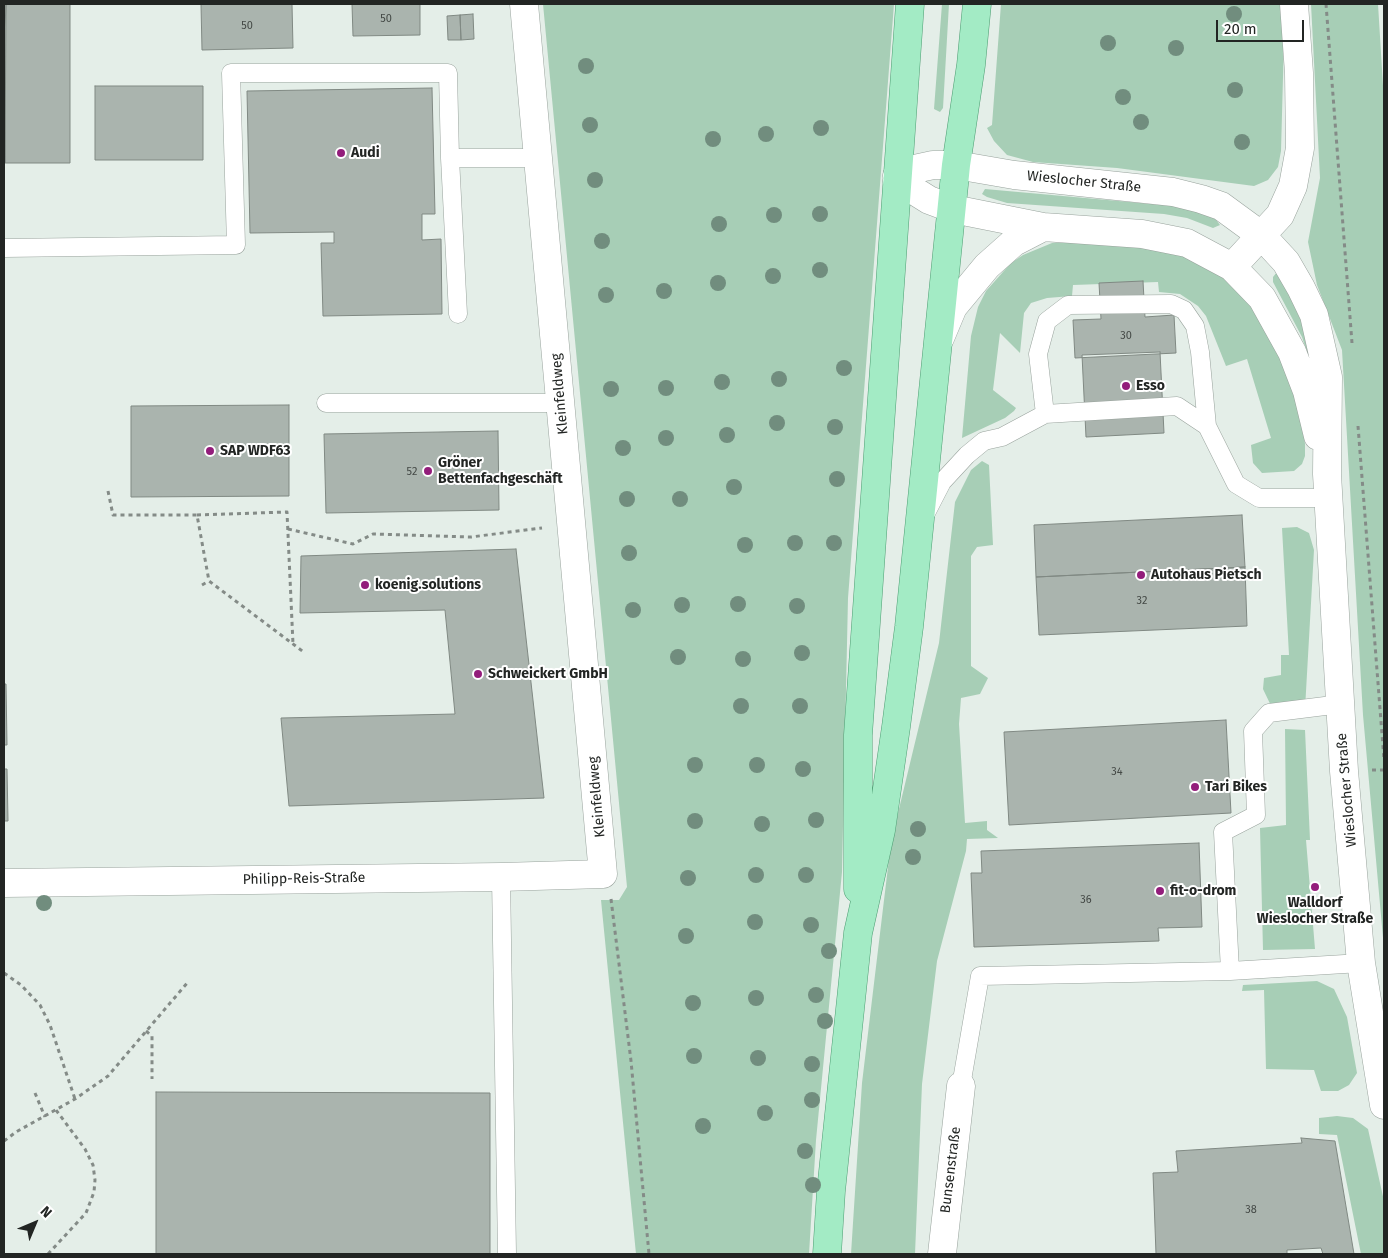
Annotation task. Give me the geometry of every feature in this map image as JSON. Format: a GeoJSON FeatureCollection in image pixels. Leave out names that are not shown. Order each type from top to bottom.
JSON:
{"type":"FeatureCollection","features":[{"type":"Feature","properties":{"kind":"main road"},"geometry":{"type":"LineString","coordinates":[[827,1254],[831,1191],[858,933],[858,735],[910,4]]}},
{"type":"Feature","properties":{"kind":"main road"},"geometry":{"type":"LineString","coordinates":[[858,933],[881,830],[909,627],[936,346],[954,209],[956,165],[971,65],[977,4]]}},
{"type":"Feature","properties":{"kind":"street","name":"Kleinfeldweg"},"geometry":{"type":"LineString","coordinates":[[524,4],[604,874]]}},
{"type":"Feature","properties":{"kind":"street"},"geometry":{"type":"LineString","coordinates":[[1232,267],[1280,215],[1293,186],[1300,148],[1299,73],[1294,4]]}},
{"type":"Feature","properties":{"kind":"street","name":"Wieslocher Straße"},"geometry":{"type":"LineString","coordinates":[[1328,486],[1307,391],[1292,352],[1262,298],[1232,267],[1187,243],[1142,234],[1043,227],[954,209],[929,200],[897,178],[910,170],[933,165],[956,165],[1014,175],[1173,192],[1222,206],[1262,236],[1286,262],[1314,315],[1328,377],[1328,486],[1341,704],[1361,963],[1384,1105]]}},
{"type":"Feature","properties":{"kind":"street"},"geometry":{"type":"LineString","coordinates":[[936,346],[953,307],[987,266],[1014,242],[1043,227]]}},
{"type":"Feature","properties":{"kind":"street","name":"Philipp-Reis-Straße"},"geometry":{"type":"LineString","coordinates":[[4,883],[604,874]]}},
{"type":"Feature","properties":{"kind":"street","name":"Bunsenstraße"},"geometry":{"type":"LineString","coordinates":[[942,1254],[961,1086]]}},
{"type":"Feature","properties":{"kind":"lane"},"geometry":{"type":"LineString","coordinates":[[4,248],[236,245],[231,73],[448,73],[450,158],[458,314]]}},
{"type":"Feature","properties":{"kind":"lane"},"geometry":{"type":"LineString","coordinates":[[450,158],[537,158]]}},
{"type":"Feature","properties":{"kind":"lane"},"geometry":{"type":"LineString","coordinates":[[1045,414],[1038,354],[1046,321],[1068,305],[1171,304],[1184,310],[1195,326],[1200,352],[1207,426],[1236,484],[1259,498],[1328,486]]}},
{"type":"Feature","properties":{"kind":"lane"},"geometry":{"type":"LineString","coordinates":[[326,403],[562,402]]}},
{"type":"Feature","properties":{"kind":"lane"},"geometry":{"type":"LineString","coordinates":[[917,532],[942,482],[967,455],[984,441],[1002,437],[1045,414],[1177,406],[1207,426]]}},
{"type":"Feature","properties":{"kind":"lane"},"geometry":{"type":"LineString","coordinates":[[1230,971],[1223,832],[1256,815],[1254,730],[1269,712],[1341,704]]}},
{"type":"Feature","properties":{"kind":"lane"},"geometry":{"type":"LineString","coordinates":[[501,877],[507,1254]]}},
{"type":"Feature","properties":{"kind":"lane"},"geometry":{"type":"LineString","coordinates":[[961,1086],[980,976],[1230,971],[1361,963]]}},
{"type":"Feature","properties":{"kind":"path"},"geometry":{"type":"LineString","coordinates":[[108,491],[113,514],[197,516],[287,512],[293,644]]}},
{"type":"Feature","properties":{"kind":"path"},"geometry":{"type":"LineString","coordinates":[[197,516],[209,581],[306,653]]}},
{"type":"Feature","properties":{"kind":"path"},"geometry":{"type":"LineString","coordinates":[[288,530],[353,544],[373,534],[472,537],[572,524]]}},
{"type":"Feature","properties":{"kind":"path"},"geometry":{"type":"LineString","coordinates":[[202,585],[209,581]]}},
{"type":"Feature","properties":{"kind":"path"},"geometry":{"type":"LineString","coordinates":[[604,874],[610,894],[631,1061],[649,1254]]}},
{"type":"Feature","properties":{"kind":"path"},"geometry":{"type":"LineString","coordinates":[[4,974],[21,985],[40,1005],[48,1020],[75,1099]]}},
{"type":"Feature","properties":{"kind":"path"},"geometry":{"type":"LineString","coordinates":[[4,1141],[16,1132],[75,1099],[108,1076],[188,982]]}},
{"type":"Feature","properties":{"kind":"path"},"geometry":{"type":"LineString","coordinates":[[146,1031],[152,1036],[152,1079]]}},
{"type":"Feature","properties":{"kind":"path"},"geometry":{"type":"LineString","coordinates":[[35,1092],[45,1117]]}},
{"type":"Feature","properties":{"kind":"path"},"geometry":{"type":"LineString","coordinates":[[48,1254],[86,1213],[94,1192],[95,1180],[93,1165],[85,1150],[56,1110]]}},
{"type":"Feature","properties":{"kind":"green space"},"geometry":{"type":"Polygon","coordinates":[[[543,4],[894,4],[848,598],[842,872],[816,1140],[809,1254],[636,1254],[601,900],[619,900],[627,887],[543,4]]]}},
{"type":"Feature","properties":{"kind":"green space"},"geometry":{"type":"Polygon","coordinates":[[[942,4],[949,4],[943,108],[940,112],[934,109],[942,4]]]}},
{"type":"Feature","properties":{"kind":"green space"},"geometry":{"type":"Polygon","coordinates":[[[1001,4],[1281,4],[1284,40],[1281,151],[1278,167],[1268,180],[1254,186],[1117,168],[1033,162],[1007,155],[994,141],[987,128],[992,125],[1001,4]]]}},
{"type":"Feature","properties":{"kind":"green space"},"geometry":{"type":"Polygon","coordinates":[[[1311,4],[1378,4],[1384,102],[1384,949],[1363,715],[1342,350],[1317,285],[1308,242],[1320,178],[1311,4]]]}},
{"type":"Feature","properties":{"kind":"green space"},"geometry":{"type":"Polygon","coordinates":[[[985,189],[1174,206],[1213,216],[1220,225],[1213,228],[1187,218],[1164,214],[1007,203],[982,194],[985,189]]]}},
{"type":"Feature","properties":{"kind":"green space"},"geometry":{"type":"Polygon","coordinates":[[[1052,243],[1114,243],[1178,251],[1217,267],[1266,319],[1301,408],[1305,444],[1305,456],[1302,464],[1294,471],[1262,473],[1253,463],[1251,445],[1271,438],[1247,359],[1226,366],[1206,316],[1198,306],[1180,294],[1159,292],[1158,282],[1073,285],[1072,296],[1047,298],[1031,303],[1024,313],[1020,353],[1000,333],[993,390],[1016,408],[1005,418],[962,438],[971,336],[978,307],[986,291],[1011,263],[1023,255],[1052,243]]]}},
{"type":"Feature","properties":{"kind":"green space"},"geometry":{"type":"Polygon","coordinates":[[[1277,272],[1306,313],[1311,364],[1302,337],[1273,282],[1273,277],[1277,272]]]}},
{"type":"Feature","properties":{"kind":"green space"},"geometry":{"type":"Polygon","coordinates":[[[982,461],[989,465],[993,545],[977,547],[971,556],[971,666],[988,678],[980,694],[961,698],[959,724],[965,823],[987,821],[987,830],[998,838],[967,839],[966,851],[937,961],[922,1084],[915,1254],[851,1254],[862,1083],[891,842],[939,643],[955,502],[971,470],[982,461]]]}},
{"type":"Feature","properties":{"kind":"green space"},"geometry":{"type":"Polygon","coordinates":[[[1297,527],[1309,533],[1314,550],[1305,709],[1274,712],[1263,689],[1264,678],[1281,675],[1281,655],[1289,655],[1282,528],[1297,527]]]}},
{"type":"Feature","properties":{"kind":"green space"},"geometry":{"type":"Polygon","coordinates":[[[1285,729],[1305,730],[1310,840],[1306,840],[1315,949],[1263,950],[1260,828],[1286,825],[1285,729]]]}},
{"type":"Feature","properties":{"kind":"green space"},"geometry":{"type":"Polygon","coordinates":[[[1317,981],[1334,989],[1347,1017],[1357,1073],[1349,1085],[1338,1091],[1321,1091],[1314,1070],[1266,1069],[1264,990],[1242,991],[1243,985],[1317,981]]]}},
{"type":"Feature","properties":{"kind":"green space"},"geometry":{"type":"Polygon","coordinates":[[[1337,1116],[1353,1118],[1368,1129],[1384,1201],[1384,1254],[1361,1254],[1337,1135],[1319,1134],[1319,1118],[1337,1116]]]}},
{"type":"Feature","properties":{"kind":"building"},"geometry":{"type":"Polygon","coordinates":[[[4,4],[6,4],[5,27],[4,27],[4,4]]]}},
{"type":"Feature","properties":{"kind":"building"},"geometry":{"type":"Polygon","coordinates":[[[6,4],[70,4],[70,163],[5,163],[6,4]]]}},
{"type":"Feature","properties":{"kind":"building"},"geometry":{"type":"Polygon","coordinates":[[[201,4],[292,4],[293,48],[202,50],[201,4]]]}},
{"type":"Feature","properties":{"kind":"building"},"geometry":{"type":"Polygon","coordinates":[[[352,4],[420,4],[420,35],[353,36],[352,4]]]}},
{"type":"Feature","properties":{"kind":"building"},"geometry":{"type":"Polygon","coordinates":[[[473,14],[474,39],[461,40],[460,15],[473,14]]]}},
{"type":"Feature","properties":{"kind":"building"},"geometry":{"type":"Polygon","coordinates":[[[460,15],[461,40],[448,40],[447,16],[460,15]]]}},
{"type":"Feature","properties":{"kind":"building"},"geometry":{"type":"Polygon","coordinates":[[[5,27],[5,64],[4,64],[5,27]]]}},
{"type":"Feature","properties":{"kind":"building"},"geometry":{"type":"Polygon","coordinates":[[[5,64],[5,163],[4,163],[5,64]]]}},
{"type":"Feature","properties":{"kind":"building"},"geometry":{"type":"Polygon","coordinates":[[[95,86],[203,86],[203,160],[95,160],[95,86]]]}},
{"type":"Feature","properties":{"kind":"building","name":"Audi"},"geometry":{"type":"Polygon","coordinates":[[[432,88],[435,214],[422,214],[422,240],[441,239],[442,314],[323,316],[321,243],[334,243],[334,232],[250,233],[247,91],[432,88]]]}},
{"type":"Feature","properties":{"kind":"building"},"geometry":{"type":"Polygon","coordinates":[[[1143,281],[1145,317],[1174,315],[1176,353],[1075,358],[1073,320],[1101,319],[1099,283],[1143,281]]]}},
{"type":"Feature","properties":{"kind":"building"},"geometry":{"type":"Polygon","coordinates":[[[1160,352],[1164,433],[1086,437],[1082,355],[1160,352]]]}},
{"type":"Feature","properties":{"kind":"building","name":"SAP WDF63"},"geometry":{"type":"Polygon","coordinates":[[[289,405],[289,496],[131,497],[131,406],[289,405]]]}},
{"type":"Feature","properties":{"kind":"building"},"geometry":{"type":"Polygon","coordinates":[[[498,431],[499,510],[326,513],[324,434],[498,431]]]}},
{"type":"Feature","properties":{"kind":"building"},"geometry":{"type":"Polygon","coordinates":[[[1242,515],[1245,567],[1036,577],[1034,525],[1242,515]]]}},
{"type":"Feature","properties":{"kind":"building"},"geometry":{"type":"Polygon","coordinates":[[[516,549],[544,798],[289,806],[281,718],[455,714],[445,610],[300,613],[301,556],[516,549]]]}},
{"type":"Feature","properties":{"kind":"building"},"geometry":{"type":"Polygon","coordinates":[[[1245,567],[1247,626],[1039,635],[1036,577],[1245,567]]]}},
{"type":"Feature","properties":{"kind":"building"},"geometry":{"type":"Polygon","coordinates":[[[4,684],[6,684],[7,745],[4,745],[4,684]]]}},
{"type":"Feature","properties":{"kind":"building"},"geometry":{"type":"Polygon","coordinates":[[[1226,720],[1231,813],[1009,825],[1004,732],[1226,720]]]}},
{"type":"Feature","properties":{"kind":"building"},"geometry":{"type":"Polygon","coordinates":[[[4,769],[7,769],[8,821],[4,821],[4,769]]]}},
{"type":"Feature","properties":{"kind":"building"},"geometry":{"type":"Polygon","coordinates":[[[1199,843],[1202,927],[1158,928],[1159,941],[974,947],[971,873],[982,873],[981,851],[1199,843]]]}},
{"type":"Feature","properties":{"kind":"building"},"geometry":{"type":"Polygon","coordinates":[[[156,1092],[490,1093],[490,1254],[156,1254],[156,1092]]]}},
{"type":"Feature","properties":{"kind":"building"},"geometry":{"type":"Polygon","coordinates":[[[1301,1138],[1335,1141],[1354,1254],[1323,1254],[1321,1248],[1287,1250],[1287,1254],[1156,1254],[1153,1173],[1178,1172],[1176,1151],[1302,1143],[1301,1138]]]}},
{"type":"Feature","properties":{"kind":"place","name":"Audi"},"geometry":{"type":"Point","coordinates":[341,153]}},
{"type":"Feature","properties":{"kind":"place","name":"Esso"},"geometry":{"type":"Point","coordinates":[1126,386]}},
{"type":"Feature","properties":{"kind":"place","name":"SAP WDF63"},"geometry":{"type":"Point","coordinates":[210,451]}},
{"type":"Feature","properties":{"kind":"place","name":"Gröner Bettenfachgeschäft"},"geometry":{"type":"Point","coordinates":[428,471]}},
{"type":"Feature","properties":{"kind":"place","name":"Autohaus Pietsch"},"geometry":{"type":"Point","coordinates":[1141,575]}},
{"type":"Feature","properties":{"kind":"place","name":"koenig.solutions"},"geometry":{"type":"Point","coordinates":[365,585]}},
{"type":"Feature","properties":{"kind":"place","name":"Schweickert GmbH"},"geometry":{"type":"Point","coordinates":[478,674]}},
{"type":"Feature","properties":{"kind":"place","name":"Tari Bikes"},"geometry":{"type":"Point","coordinates":[1195,787]}},
{"type":"Feature","properties":{"kind":"place","name":"Walldorf Wieslocher Straße"},"geometry":{"type":"Point","coordinates":[1315,887]}},
{"type":"Feature","properties":{"kind":"place","name":"fit-o-drom"},"geometry":{"type":"Point","coordinates":[1160,891]}}]}
